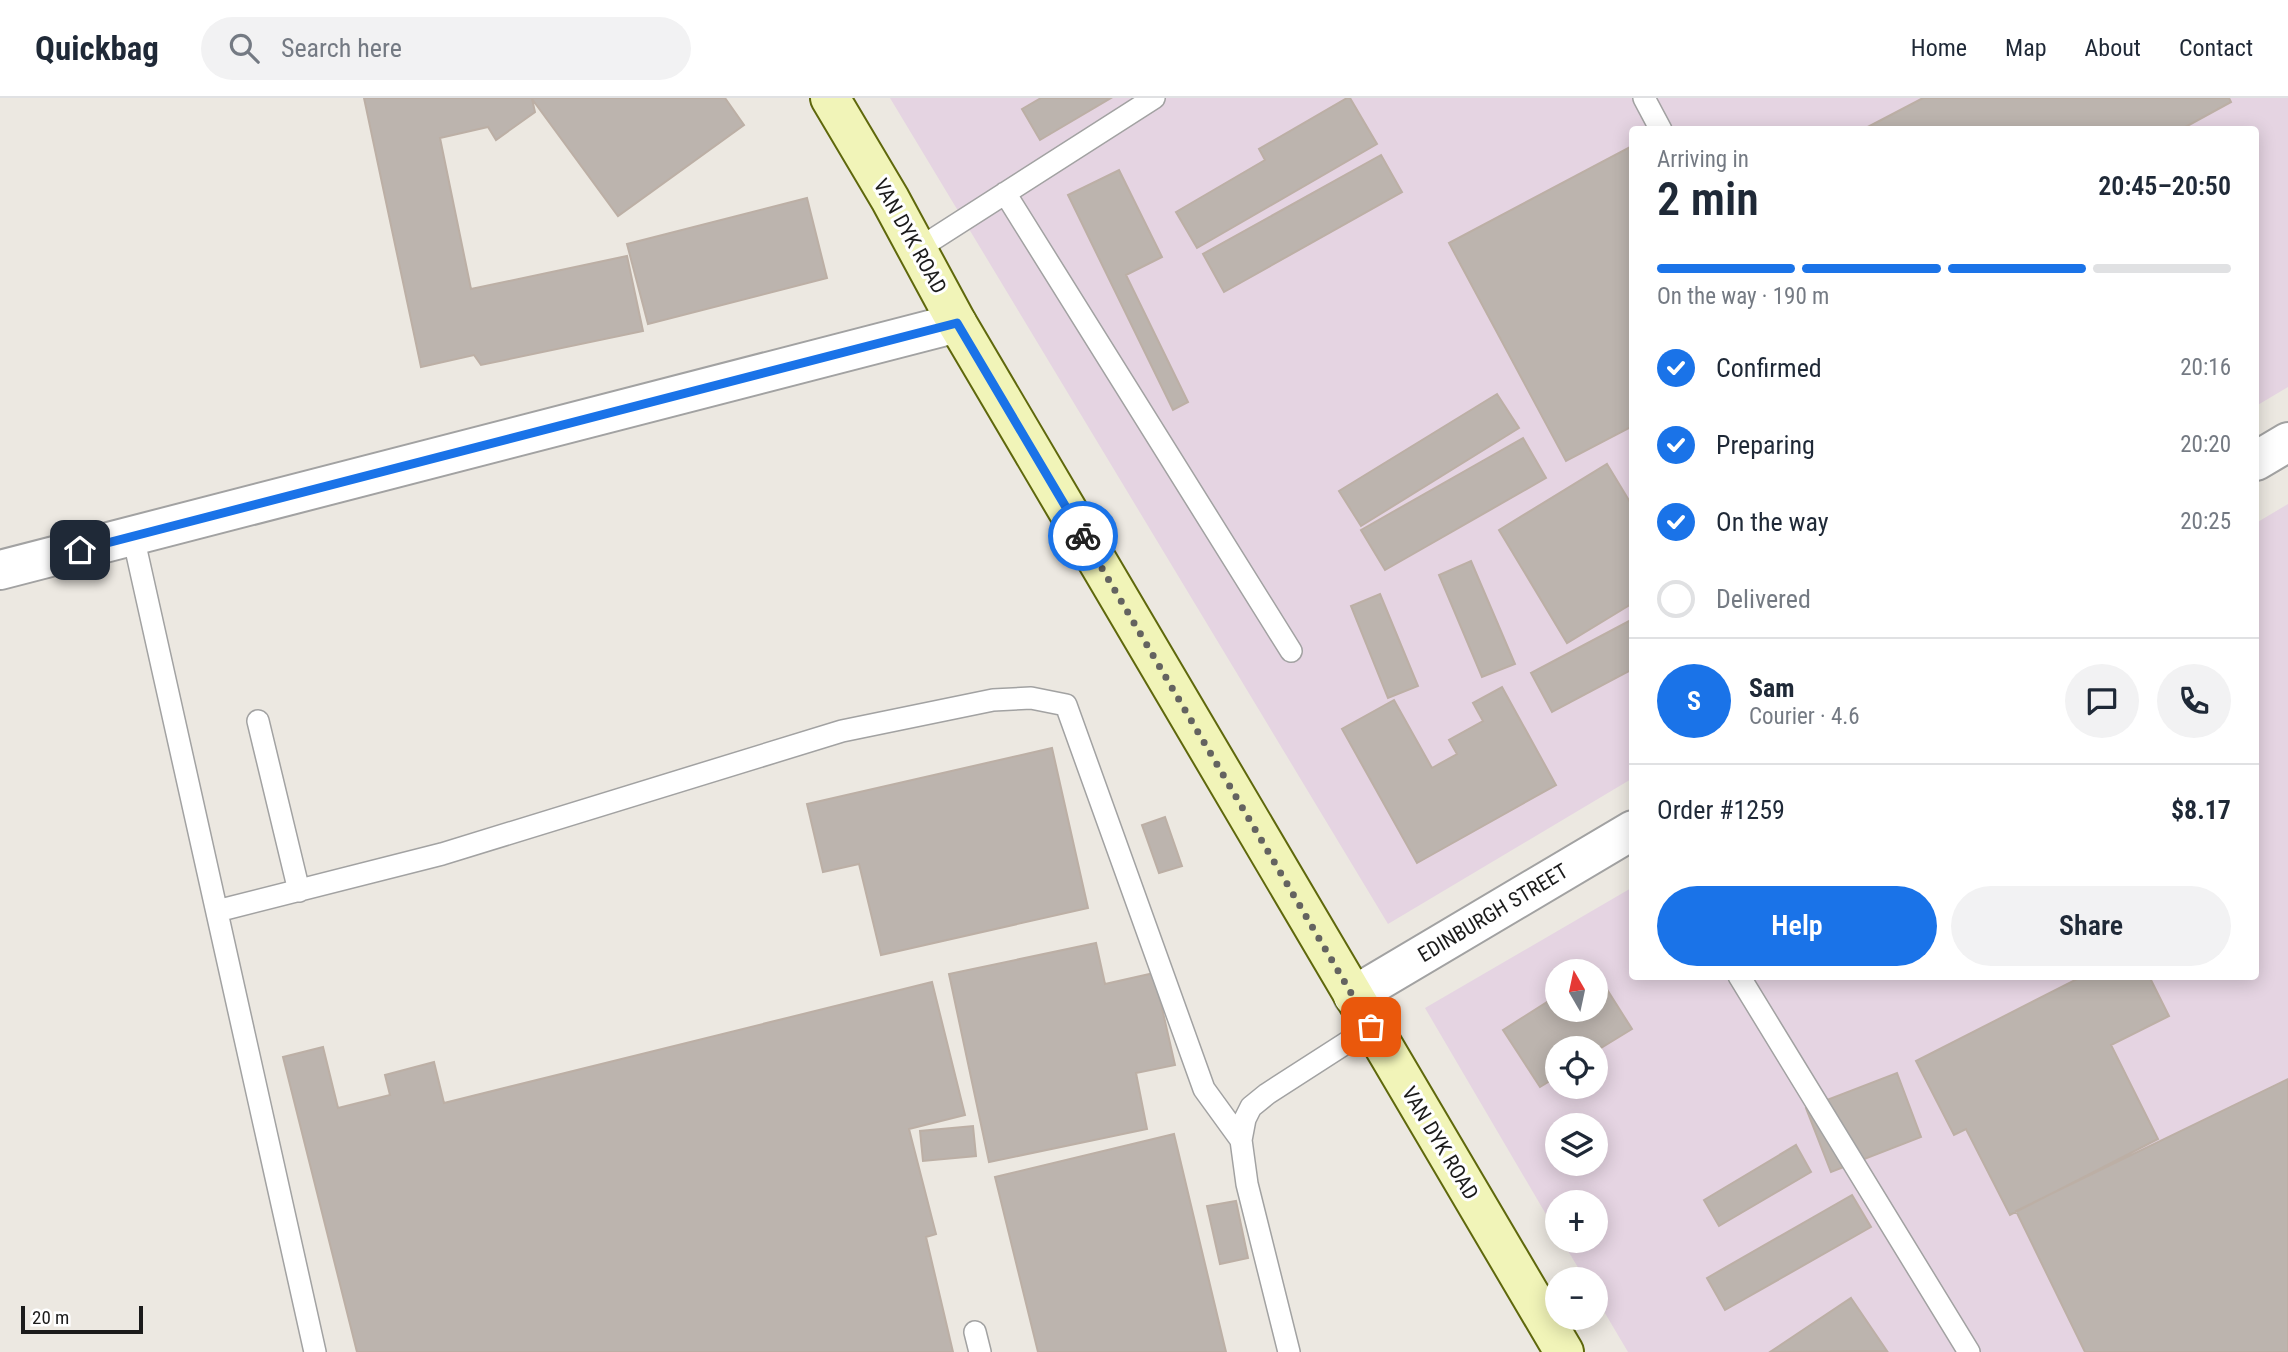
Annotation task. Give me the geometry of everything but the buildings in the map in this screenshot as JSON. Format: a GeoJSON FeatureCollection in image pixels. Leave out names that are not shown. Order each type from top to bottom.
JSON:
{"type":"FeatureCollection","features":[{"type":"Feature","properties":{"kind":"main road","name":"VAN DYK ROAD"},"geometry":{"type":"LineString","coordinates":[[830,98],[918,249],[957,323],[1564,1352]]}},
{"type":"Feature","properties":{"kind":"street"},"geometry":{"type":"LineString","coordinates":[[0,570],[957,323]]}},
{"type":"Feature","properties":{"kind":"street"},"geometry":{"type":"LineString","coordinates":[[2259,459],[2288,442]]}},
{"type":"Feature","properties":{"kind":"street","name":"EDINBURGH STREET"},"geometry":{"type":"LineString","coordinates":[[1362,1011],[1629,833]]}},
{"type":"Feature","properties":{"kind":"lane"},"geometry":{"type":"LineString","coordinates":[[918,249],[1154,98]]}},
{"type":"Feature","properties":{"kind":"lane"},"geometry":{"type":"LineString","coordinates":[[1644,98],[1659,126]]}},
{"type":"Feature","properties":{"kind":"lane"},"geometry":{"type":"LineString","coordinates":[[1005,193],[1290,651]]}},
{"type":"Feature","properties":{"kind":"lane"},"geometry":{"type":"LineString","coordinates":[[133,536],[315,1352]]}},
{"type":"Feature","properties":{"kind":"lane"},"geometry":{"type":"LineString","coordinates":[[217,911],[442,854],[842,731],[993,700],[1031,698],[1066,705],[1204,1089],[1241,1140]]}},
{"type":"Feature","properties":{"kind":"lane"},"geometry":{"type":"LineString","coordinates":[[258,721],[299,891]]}},
{"type":"Feature","properties":{"kind":"lane"},"geometry":{"type":"LineString","coordinates":[[1742,980],[1969,1352]]}},
{"type":"Feature","properties":{"kind":"lane"},"geometry":{"type":"LineString","coordinates":[[1289,1352],[1247,1184],[1241,1140],[1245,1119],[1251,1107],[1362,1011]]}},
{"type":"Feature","properties":{"kind":"shaded area"},"geometry":{"type":"Polygon","coordinates":[[[890,98],[2288,98],[2288,387],[2259,404],[2259,126],[1629,126],[1629,780],[1388,924],[890,98]]]}},
{"type":"Feature","properties":{"kind":"shaded area"},"geometry":{"type":"Polygon","coordinates":[[[2288,504],[2288,1352],[1628,1352],[1608,1318],[1608,1267],[1578,1267],[1569,1253],[1608,1253],[1608,1190],[1545,1190],[1545,1213],[1425,1008],[1629,889],[1629,980],[2259,980],[2259,521],[2288,504]]]}},
{"type":"Feature","properties":{"kind":"way so far"},"geometry":{"type":"LineString","coordinates":[[1083,536],[1371,1027]]}},
{"type":"Feature","properties":{"kind":"route"},"geometry":{"type":"LineString","coordinates":[[80,550],[957,323],[1083,536]]}}]}
